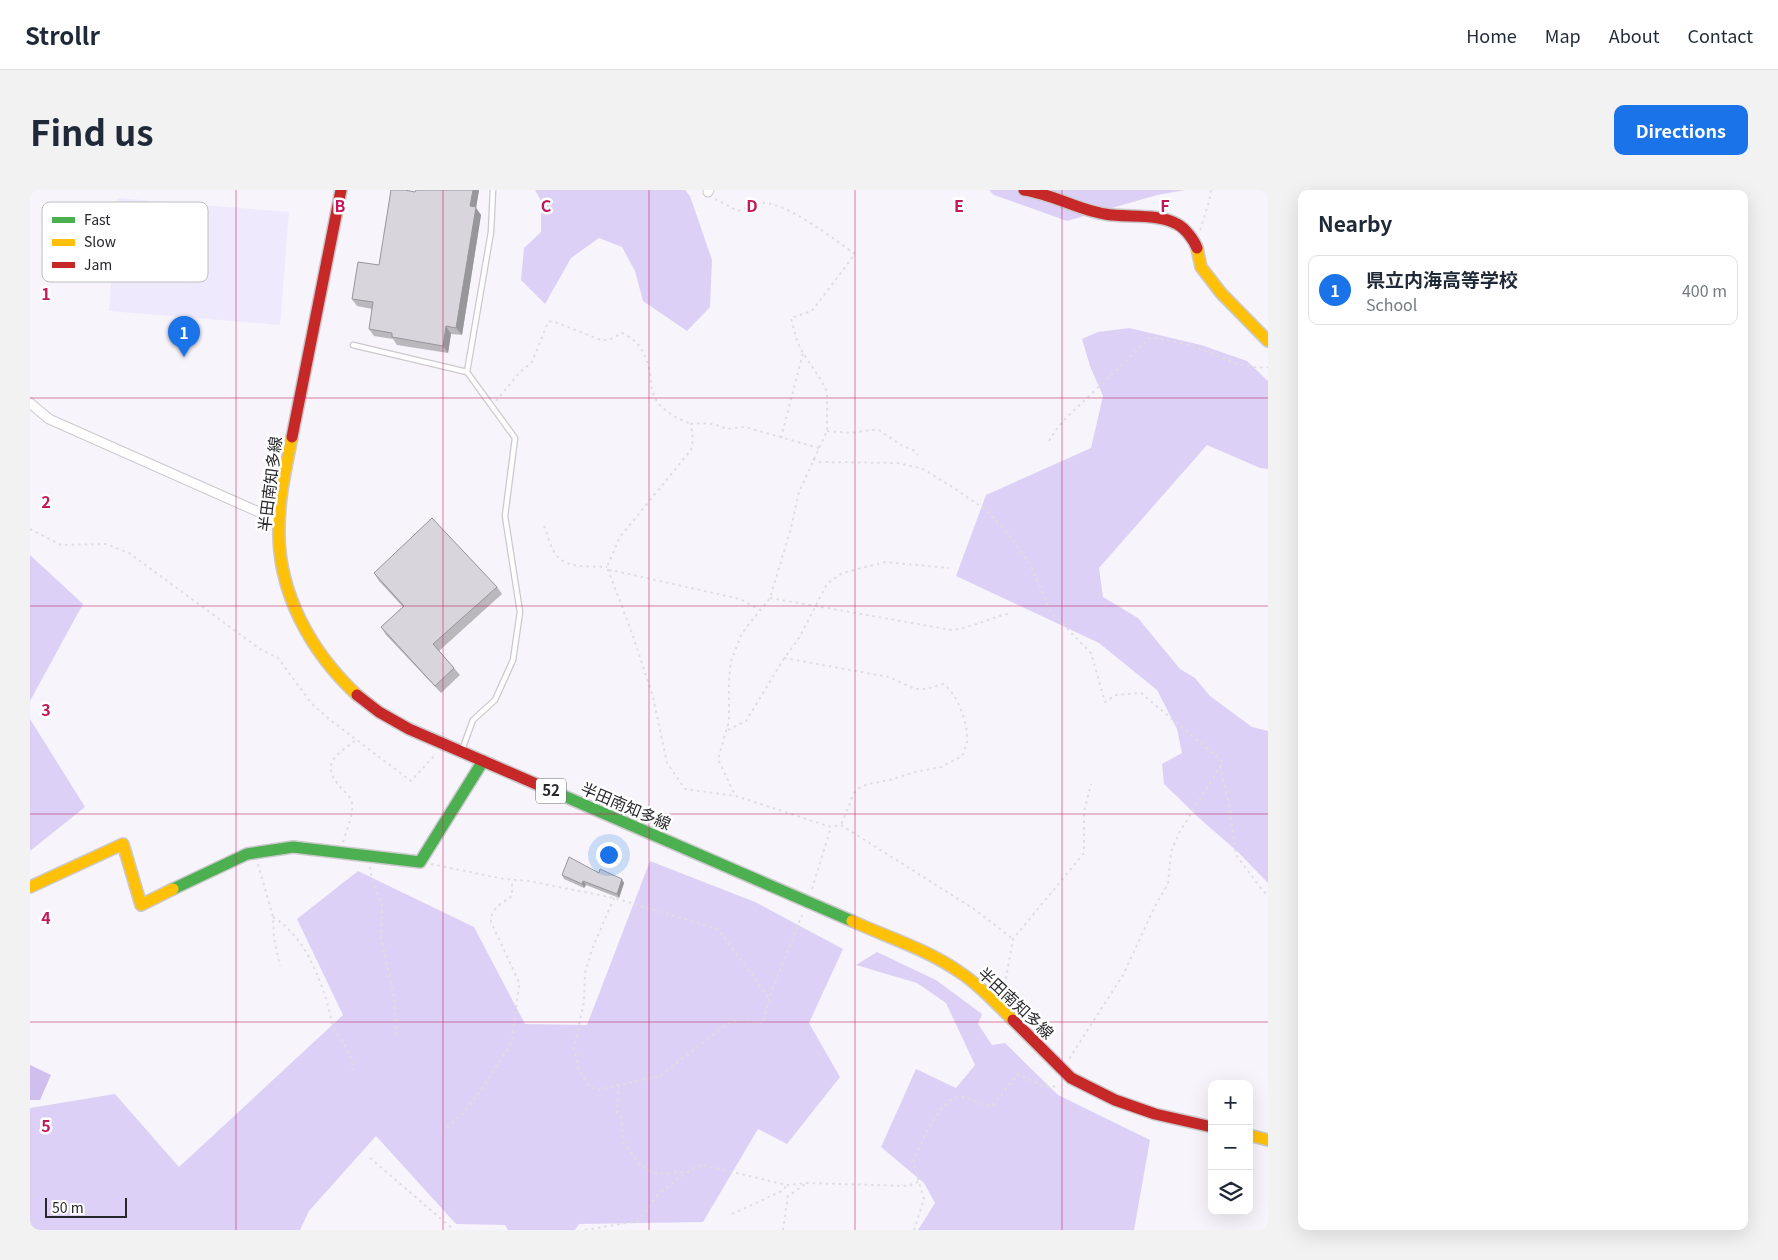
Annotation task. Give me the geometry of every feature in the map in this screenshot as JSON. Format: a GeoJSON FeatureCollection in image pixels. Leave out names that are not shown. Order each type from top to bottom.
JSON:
{"type":"FeatureCollection","features":[{"type":"Feature","properties":{"kind":"main road","name":"半田南知多線"},"geometry":{"type":"LineString","coordinates":[[340,190],[290,446],[279,521],[280,554],[291,597],[301,623],[335,673],[357,694],[379,711],[409,729],[931,956],[958,971],[993,1000],[1071,1078],[1115,1100],[1154,1114],[1208,1126]]}},
{"type":"Feature","properties":{"kind":"main road"},"geometry":{"type":"LineString","coordinates":[[1024,190],[1038,192],[1104,214],[1155,218],[1184,228],[1196,245],[1201,266],[1221,293],[1268,341]]}},
{"type":"Feature","properties":{"kind":"main road"},"geometry":{"type":"LineString","coordinates":[[30,887],[123,844],[141,905],[247,854],[263,850],[293,847],[420,862],[483,761]]}},
{"type":"Feature","properties":{"kind":"main road"},"geometry":{"type":"LineString","coordinates":[[1253,1137],[1268,1140]]}},
{"type":"Feature","properties":{"kind":"street"},"geometry":{"type":"LineString","coordinates":[[30,404],[49,419],[279,521]]}},
{"type":"Feature","properties":{"kind":"lane"},"geometry":{"type":"LineString","coordinates":[[467,372],[491,232],[494,190]]}},
{"type":"Feature","properties":{"kind":"lane"},"geometry":{"type":"LineString","coordinates":[[354,345],[467,372],[515,438],[505,516],[520,612],[513,660],[495,700],[473,720],[462,751]]}},
{"type":"Feature","properties":{"kind":"path"},"geometry":{"type":"LineString","coordinates":[[1196,245],[1211,190]]}},
{"type":"Feature","properties":{"kind":"path"},"geometry":{"type":"LineString","coordinates":[[708,191],[716,199],[738,211],[761,203],[784,208],[810,223],[855,254],[812,312],[791,318],[803,353],[827,392],[827,431],[799,492],[791,528],[770,598],[742,633],[731,661],[729,721],[718,759],[736,796]]}},
{"type":"Feature","properties":{"kind":"path"},"geometry":{"type":"LineString","coordinates":[[491,405],[502,395],[520,372],[532,362],[548,322],[552,321],[601,340],[609,340],[622,333],[632,338],[638,343],[643,353],[652,389],[658,402],[678,419],[691,424],[701,422],[727,428],[745,427],[819,448]]}},
{"type":"Feature","properties":{"kind":"path"},"geometry":{"type":"LineString","coordinates":[[1049,442],[1066,418],[1151,337],[1191,346],[1242,365],[1260,368],[1268,367]]}},
{"type":"Feature","properties":{"kind":"path"},"geometry":{"type":"LineString","coordinates":[[781,438],[803,353]]}},
{"type":"Feature","properties":{"kind":"path"},"geometry":{"type":"LineString","coordinates":[[691,424],[693,438],[691,450],[620,537],[607,568],[632,633],[653,697],[668,763],[685,789],[736,796],[831,827],[841,825],[974,908],[1014,939]]}},
{"type":"Feature","properties":{"kind":"path"},"geometry":{"type":"LineString","coordinates":[[827,431],[851,433],[880,430],[918,455]]}},
{"type":"Feature","properties":{"kind":"path"},"geometry":{"type":"LineString","coordinates":[[814,459],[820,462],[898,463],[923,469],[986,510],[1009,535],[1030,564],[1051,612],[1091,653],[1105,702],[1116,695],[1142,693],[1223,762],[1179,833],[1171,852],[1168,884],[1156,904],[1123,975],[1073,1054],[1061,1069]]}},
{"type":"Feature","properties":{"kind":"path"},"geometry":{"type":"LineString","coordinates":[[544,526],[556,555],[563,561],[571,565],[607,568]]}},
{"type":"Feature","properties":{"kind":"path"},"geometry":{"type":"LineString","coordinates":[[30,529],[61,545],[106,544],[129,554],[222,622],[278,658],[312,704],[411,781],[445,744]]}},
{"type":"Feature","properties":{"kind":"path"},"geometry":{"type":"LineString","coordinates":[[726,731],[746,721],[784,658],[799,638],[827,584],[842,573],[885,562],[949,568]]}},
{"type":"Feature","properties":{"kind":"path"},"geometry":{"type":"LineString","coordinates":[[608,572],[611,570],[740,599],[760,610]]}},
{"type":"Feature","properties":{"kind":"path"},"geometry":{"type":"LineString","coordinates":[[770,598],[952,630],[962,629],[1008,614]]}},
{"type":"Feature","properties":{"kind":"path"},"geometry":{"type":"LineString","coordinates":[[784,658],[889,677],[915,689],[926,689],[943,684],[949,687],[964,716],[967,741],[962,756],[940,767],[868,784],[859,788],[854,792],[841,825]]}},
{"type":"Feature","properties":{"kind":"path"},"geometry":{"type":"LineString","coordinates":[[340,852],[352,803],[332,776],[330,767],[332,759],[356,740]]}},
{"type":"Feature","properties":{"kind":"path"},"geometry":{"type":"LineString","coordinates":[[1220,766],[1229,804],[1236,855],[1263,892],[1268,895]]}},
{"type":"Feature","properties":{"kind":"path"},"geometry":{"type":"LineString","coordinates":[[993,1000],[1005,984],[1014,939],[1084,852],[1084,812],[1091,784]]}},
{"type":"Feature","properties":{"kind":"path"},"geometry":{"type":"LineString","coordinates":[[614,898],[593,947],[585,973],[584,1002],[574,1048],[579,1070],[588,1086],[597,1090],[660,1076],[731,1020],[763,1023],[769,998],[808,902],[831,827]]}},
{"type":"Feature","properties":{"kind":"path"},"geometry":{"type":"LineString","coordinates":[[263,850],[258,865],[273,917],[274,938],[280,966]]}},
{"type":"Feature","properties":{"kind":"path"},"geometry":{"type":"LineString","coordinates":[[370,856],[372,880],[382,906],[381,938],[394,998],[397,1039]]}},
{"type":"Feature","properties":{"kind":"path"},"geometry":{"type":"LineString","coordinates":[[420,862],[614,898],[718,929],[769,998]]}},
{"type":"Feature","properties":{"kind":"path"},"geometry":{"type":"LineString","coordinates":[[442,1132],[464,1112],[482,1089],[499,1065],[512,1040],[519,986],[518,980],[491,922],[490,915],[512,896],[512,880]]}},
{"type":"Feature","properties":{"kind":"path"},"geometry":{"type":"LineString","coordinates":[[273,917],[291,931],[309,958],[322,988],[334,1026],[350,1053],[353,1070]]}},
{"type":"Feature","properties":{"kind":"path"},"geometry":{"type":"LineString","coordinates":[[914,1230],[924,1199],[913,1162],[935,1116],[954,1098],[964,1096],[984,1106],[993,1105],[1018,1074],[1044,1086],[1063,1086],[1071,1078]]}},
{"type":"Feature","properties":{"kind":"path"},"geometry":{"type":"LineString","coordinates":[[619,1085],[618,1112],[621,1116],[623,1142],[627,1148],[642,1167],[658,1174],[684,1171],[686,1173]]}},
{"type":"Feature","properties":{"kind":"path"},"geometry":{"type":"LineString","coordinates":[[370,1158],[454,1230]]}},
{"type":"Feature","properties":{"kind":"path"},"geometry":{"type":"LineString","coordinates":[[585,1230],[638,1221],[658,1192],[695,1167],[702,1165],[787,1185],[908,1186],[918,1182]]}},
{"type":"Feature","properties":{"kind":"path"},"geometry":{"type":"LineString","coordinates":[[783,1230],[788,1196],[807,1184]]}},
{"type":"Feature","properties":{"kind":"path"},"geometry":{"type":"LineString","coordinates":[[732,1214],[782,1191],[787,1185]]}},
{"type":"Feature","properties":{"kind":"shaded area"},"geometry":{"type":"Polygon","coordinates":[[[535,190],[685,190],[690,196],[712,260],[710,307],[687,331],[643,301],[635,271],[622,247],[599,238],[571,258],[545,304],[521,280],[524,248],[541,232],[541,201],[535,190]]]}},
{"type":"Feature","properties":{"kind":"shaded area"},"geometry":{"type":"Polygon","coordinates":[[[989,190],[1185,190],[1157,195],[1067,221],[994,195],[989,190]]]}},
{"type":"Feature","properties":{"kind":"shaded area"},"geometry":{"type":"Polygon","coordinates":[[[117,198],[166,202],[117,202],[117,198]]]}},
{"type":"Feature","properties":{"kind":"shaded area"},"geometry":{"type":"Polygon","coordinates":[[[208,205],[289,212],[280,325],[109,311],[111,282],[208,282],[208,205]]]}},
{"type":"Feature","properties":{"kind":"shaded area"},"geometry":{"type":"Polygon","coordinates":[[[1129,328],[1201,345],[1247,361],[1268,381],[1268,469],[1260,468],[1207,445],[1099,568],[1103,597],[1138,618],[1180,669],[1195,678],[1210,696],[1252,727],[1268,731],[1268,883],[1239,853],[1164,784],[1162,764],[1182,753],[1177,729],[1157,690],[1099,643],[956,576],[986,495],[1091,448],[1103,396],[1090,366],[1082,339],[1098,332],[1129,328]]]}},
{"type":"Feature","properties":{"kind":"shaded area"},"geometry":{"type":"Polygon","coordinates":[[[30,555],[83,604],[30,701],[30,555]]]}},
{"type":"Feature","properties":{"kind":"shaded area"},"geometry":{"type":"Polygon","coordinates":[[[30,719],[85,807],[30,851],[30,719]]]}},
{"type":"Feature","properties":{"kind":"shaded area"},"geometry":{"type":"Polygon","coordinates":[[[650,861],[755,902],[843,949],[809,1023],[840,1077],[787,1144],[758,1129],[703,1222],[579,1224],[575,1230],[508,1230],[505,1225],[456,1224],[376,1136],[309,1211],[300,1230],[30,1230],[30,1108],[115,1094],[179,1167],[343,1015],[297,919],[358,871],[474,927],[525,1024],[587,1025],[650,861]]]}},
{"type":"Feature","properties":{"kind":"shaded area"},"geometry":{"type":"Polygon","coordinates":[[[877,952],[936,980],[982,1014],[978,1024],[992,1045],[1005,1043],[1058,1095],[1150,1140],[1134,1230],[918,1230],[935,1203],[924,1183],[881,1147],[916,1069],[956,1088],[975,1065],[946,1003],[917,983],[856,965],[877,952]]]}},
{"type":"Feature","properties":{"kind":"shaded area"},"geometry":{"type":"Polygon","coordinates":[[[30,1065],[51,1075],[40,1100],[30,1100],[30,1065]]]}},
{"type":"Feature","properties":{"kind":"building"},"geometry":{"type":"Polygon","coordinates":[[[391,190],[415,192],[416,190],[473,190],[470,206],[476,207],[456,328],[446,326],[443,346],[392,337],[392,333],[369,329],[373,302],[352,299],[358,262],[379,265],[391,190]]]}},
{"type":"Feature","properties":{"kind":"building"},"geometry":{"type":"Polygon","coordinates":[[[432,518],[497,587],[433,644],[454,668],[435,686],[381,627],[404,606],[374,573],[432,518]]]}},
{"type":"Feature","properties":{"kind":"building"},"geometry":{"type":"Polygon","coordinates":[[[569,857],[599,873],[600,869],[622,879],[617,894],[583,881],[582,884],[562,875],[569,857]]]}},
{"type":"Feature","properties":{"kind":"traffic: fast"},"geometry":{"type":"LineString","coordinates":[[173,889],[247,854],[293,847],[420,862],[483,761]]}},
{"type":"Feature","properties":{"kind":"traffic: fast"},"geometry":{"type":"LineString","coordinates":[[557,793],[852,921]]}},
{"type":"Feature","properties":{"kind":"traffic: slow"},"geometry":{"type":"LineString","coordinates":[[1197,248],[1201,267],[1221,293],[1268,341]]}},
{"type":"Feature","properties":{"kind":"traffic: slow"},"geometry":{"type":"LineString","coordinates":[[292,437],[283,482],[279,516],[280,551],[284,575],[300,619],[312,640],[325,660],[357,695]]}},
{"type":"Feature","properties":{"kind":"traffic: slow"},"geometry":{"type":"LineString","coordinates":[[30,887],[123,844],[141,905],[173,889]]}},
{"type":"Feature","properties":{"kind":"traffic: slow"},"geometry":{"type":"LineString","coordinates":[[852,921],[946,963],[973,982],[1013,1020]]}},
{"type":"Feature","properties":{"kind":"traffic: slow"},"geometry":{"type":"LineString","coordinates":[[1253,1136],[1268,1140]]}},
{"type":"Feature","properties":{"kind":"traffic: jam"},"geometry":{"type":"LineString","coordinates":[[292,437],[341,190]]}},
{"type":"Feature","properties":{"kind":"traffic: jam"},"geometry":{"type":"LineString","coordinates":[[1024,190],[1095,212],[1160,218],[1169,221],[1183,228],[1197,248]]}},
{"type":"Feature","properties":{"kind":"traffic: jam"},"geometry":{"type":"LineString","coordinates":[[357,695],[379,712],[409,729],[557,793]]}},
{"type":"Feature","properties":{"kind":"traffic: jam"},"geometry":{"type":"LineString","coordinates":[[1013,1020],[1071,1078],[1115,1100],[1155,1114],[1208,1126]]}},
{"type":"Feature","properties":{"kind":"place","name":"県立内海高等学校"},"geometry":{"type":"Point","coordinates":[184,357]}}]}
